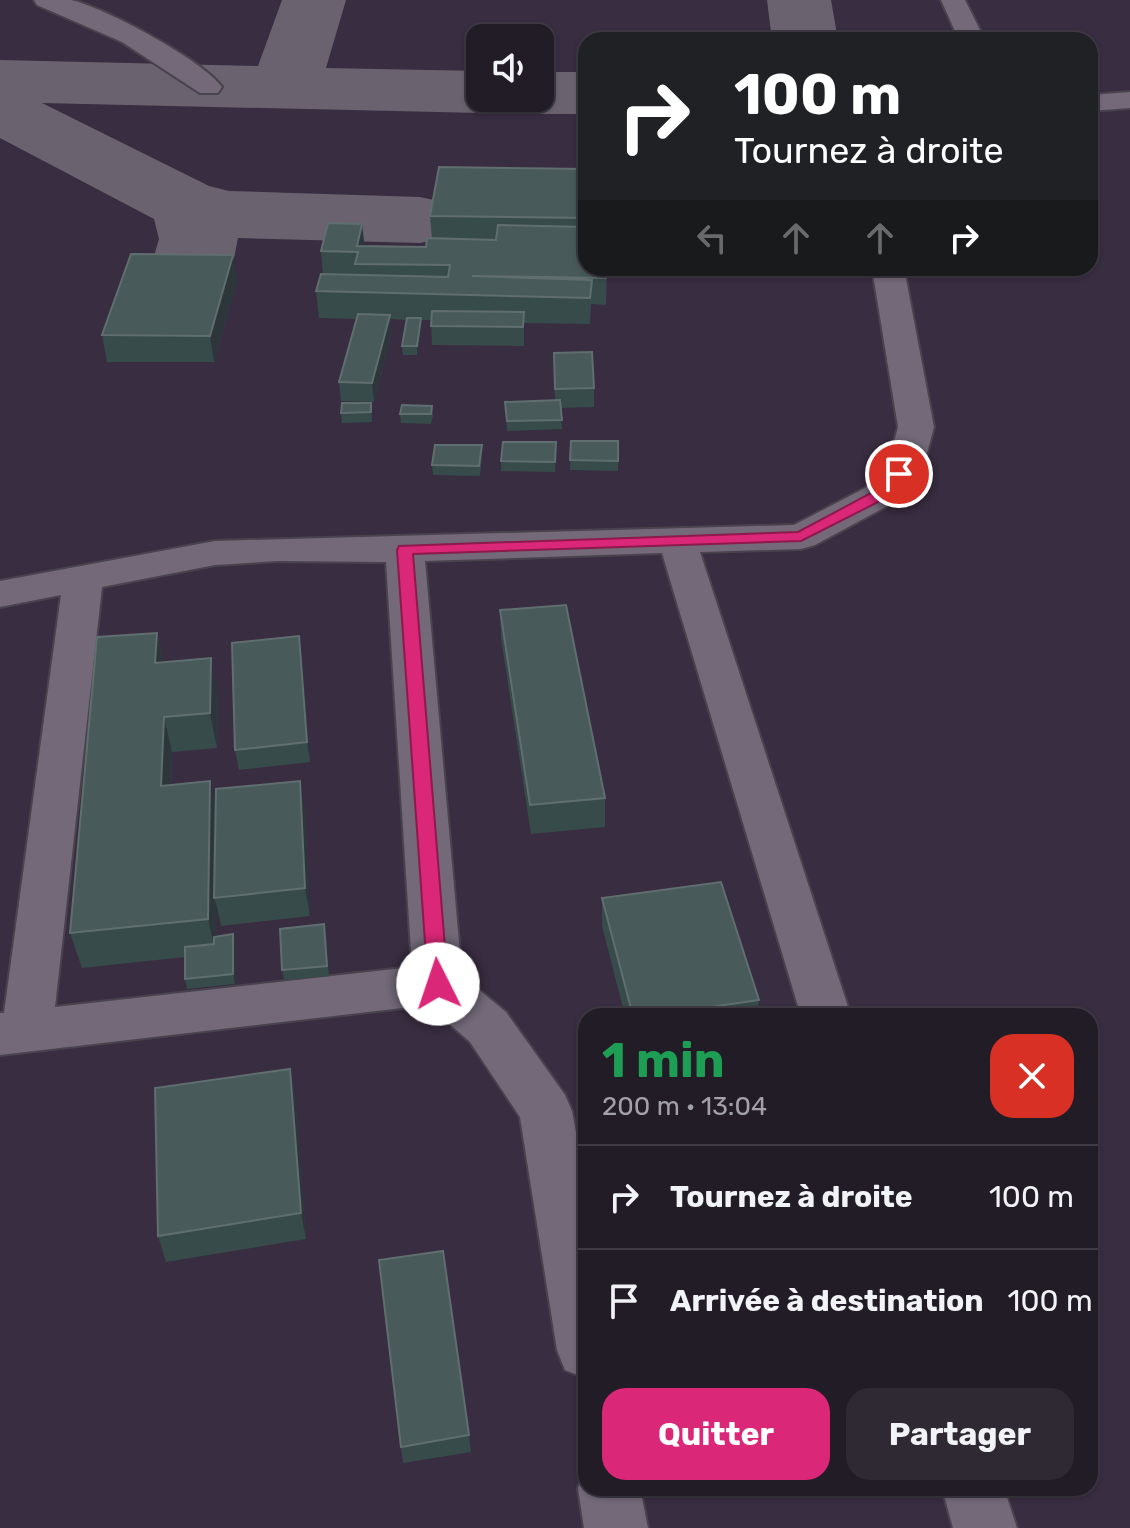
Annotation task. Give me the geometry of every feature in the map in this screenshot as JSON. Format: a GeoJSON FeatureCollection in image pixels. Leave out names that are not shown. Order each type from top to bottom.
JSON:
{"type":"FeatureCollection","features":[{"type":"Feature","properties":{"kind":"lane"},"geometry":{"type":"LineString","coordinates":[[46,0],[97,19],[173,59],[209,87]]}},
{"type":"Feature","properties":{"kind":"lane"},"geometry":{"type":"LineString","coordinates":[[953,0],[968,32]]}},
{"type":"Feature","properties":{"kind":"lane"},"geometry":{"type":"LineString","coordinates":[[1098,102],[1130,100]]}},
{"type":"Feature","properties":{"kind":"lane"},"geometry":{"type":"LineString","coordinates":[[0,594],[215,553],[801,537],[878,496],[899,474],[916,427],[889,276]]}},
{"type":"Feature","properties":{"kind":"lane"},"geometry":{"type":"LineString","coordinates":[[678,542],[824,1008]]}},
{"type":"Feature","properties":{"kind":"lane"},"geometry":{"type":"LineString","coordinates":[[405,550],[438,984],[488,1027],[546,1111],[578,1302]]}},
{"type":"Feature","properties":{"kind":"lane"},"geometry":{"type":"LineString","coordinates":[[83,579],[13,1032],[438,984]]}},
{"type":"Feature","properties":{"kind":"lane"},"geometry":{"type":"LineString","coordinates":[[610,1496],[616,1528]]}},
{"type":"Feature","properties":{"kind":"lane"},"geometry":{"type":"LineString","coordinates":[[975,1496],[985,1528]]}},
{"type":"Feature","properties":{"kind":"shaded area"},"geometry":{"type":"Polygon","coordinates":[[[0,0],[1130,0],[1130,1528],[0,1528],[0,0]]]}},
{"type":"Feature","properties":{"kind":"building"},"geometry":{"type":"Polygon","coordinates":[[[439,167],[578,169],[578,218],[430,216],[439,167]]]}},
{"type":"Feature","properties":{"kind":"building"},"geometry":{"type":"Polygon","coordinates":[[[328,223],[362,224],[357,246],[426,247],[427,238],[496,240],[498,225],[578,227],[578,276],[606,276],[606,278],[472,276],[592,280],[590,298],[316,291],[321,274],[448,277],[450,265],[355,264],[358,252],[321,251],[328,223]]]}},
{"type":"Feature","properties":{"kind":"building"},"geometry":{"type":"Polygon","coordinates":[[[131,254],[233,255],[210,336],[102,335],[131,254]]]}},
{"type":"Feature","properties":{"kind":"building"},"geometry":{"type":"Polygon","coordinates":[[[432,311],[524,312],[523,327],[431,326],[432,311]]]}},
{"type":"Feature","properties":{"kind":"building"},"geometry":{"type":"Polygon","coordinates":[[[358,314],[390,315],[372,383],[339,382],[358,314]]]}},
{"type":"Feature","properties":{"kind":"building"},"geometry":{"type":"Polygon","coordinates":[[[407,318],[421,318],[417,346],[402,346],[407,318]]]}},
{"type":"Feature","properties":{"kind":"building"},"geometry":{"type":"Polygon","coordinates":[[[592,352],[594,388],[555,389],[554,353],[592,352]]]}},
{"type":"Feature","properties":{"kind":"building"},"geometry":{"type":"Polygon","coordinates":[[[560,400],[562,420],[507,421],[505,402],[560,400]]]}},
{"type":"Feature","properties":{"kind":"building"},"geometry":{"type":"Polygon","coordinates":[[[342,403],[371,403],[371,412],[341,413],[342,403]]]}},
{"type":"Feature","properties":{"kind":"building"},"geometry":{"type":"Polygon","coordinates":[[[402,405],[432,406],[431,414],[400,414],[402,405]]]}},
{"type":"Feature","properties":{"kind":"building"},"geometry":{"type":"Polygon","coordinates":[[[571,441],[618,441],[618,461],[570,460],[571,441]]]}},
{"type":"Feature","properties":{"kind":"building"},"geometry":{"type":"Polygon","coordinates":[[[503,442],[556,442],[555,462],[501,461],[503,442]]]}},
{"type":"Feature","properties":{"kind":"building"},"geometry":{"type":"Polygon","coordinates":[[[435,445],[482,445],[479,466],[432,465],[435,445]]]}},
{"type":"Feature","properties":{"kind":"building"},"geometry":{"type":"Polygon","coordinates":[[[566,605],[605,798],[530,805],[500,610],[566,605]]]}},
{"type":"Feature","properties":{"kind":"building"},"geometry":{"type":"Polygon","coordinates":[[[157,633],[155,663],[211,658],[210,713],[164,717],[161,786],[210,781],[208,919],[70,933],[97,637],[157,633]]]}},
{"type":"Feature","properties":{"kind":"building"},"geometry":{"type":"Polygon","coordinates":[[[299,636],[307,742],[235,750],[232,643],[299,636]]]}},
{"type":"Feature","properties":{"kind":"building"},"geometry":{"type":"Polygon","coordinates":[[[300,781],[305,888],[214,898],[216,789],[300,781]]]}},
{"type":"Feature","properties":{"kind":"building"},"geometry":{"type":"Polygon","coordinates":[[[721,882],[759,1000],[704,1008],[631,1008],[602,898],[721,882]]]}},
{"type":"Feature","properties":{"kind":"building"},"geometry":{"type":"Polygon","coordinates":[[[324,924],[327,966],[282,970],[280,929],[324,924]]]}},
{"type":"Feature","properties":{"kind":"building"},"geometry":{"type":"Polygon","coordinates":[[[233,934],[233,974],[185,979],[185,947],[214,944],[214,937],[233,934]]]}},
{"type":"Feature","properties":{"kind":"building"},"geometry":{"type":"Polygon","coordinates":[[[290,1069],[301,1213],[158,1236],[155,1088],[290,1069]]]}},
{"type":"Feature","properties":{"kind":"building"},"geometry":{"type":"Polygon","coordinates":[[[443,1251],[469,1435],[401,1447],[379,1260],[443,1251]]]}},
{"type":"Feature","properties":{"kind":"taxiway"},"geometry":{"type":"LineString","coordinates":[[303,88],[293,81],[290,73],[314,0]]}},
{"type":"Feature","properties":{"kind":"taxiway"},"geometry":{"type":"LineString","coordinates":[[799,0],[804,32]]}},
{"type":"Feature","properties":{"kind":"taxiway"},"geometry":{"type":"LineString","coordinates":[[0,81],[303,88]]}},
{"type":"Feature","properties":{"kind":"taxiway"},"geometry":{"type":"LineString","coordinates":[[303,88],[466,92]]}},
{"type":"Feature","properties":{"kind":"taxiway"},"geometry":{"type":"LineString","coordinates":[[554,93],[578,93]]}},
{"type":"Feature","properties":{"kind":"taxiway"},"geometry":{"type":"LineString","coordinates":[[0,109],[185,204]]}},
{"type":"Feature","properties":{"kind":"taxiway"},"geometry":{"type":"LineString","coordinates":[[185,204],[229,214],[420,220]]}},
{"type":"Feature","properties":{"kind":"taxiway"},"geometry":{"type":"LineString","coordinates":[[185,204],[194,220],[199,239],[190,273]]}},
{"type":"Feature","properties":{"kind":"route"},"geometry":{"type":"LineString","coordinates":[[438,984],[405,550],[801,537],[878,496],[899,474]]}}]}
